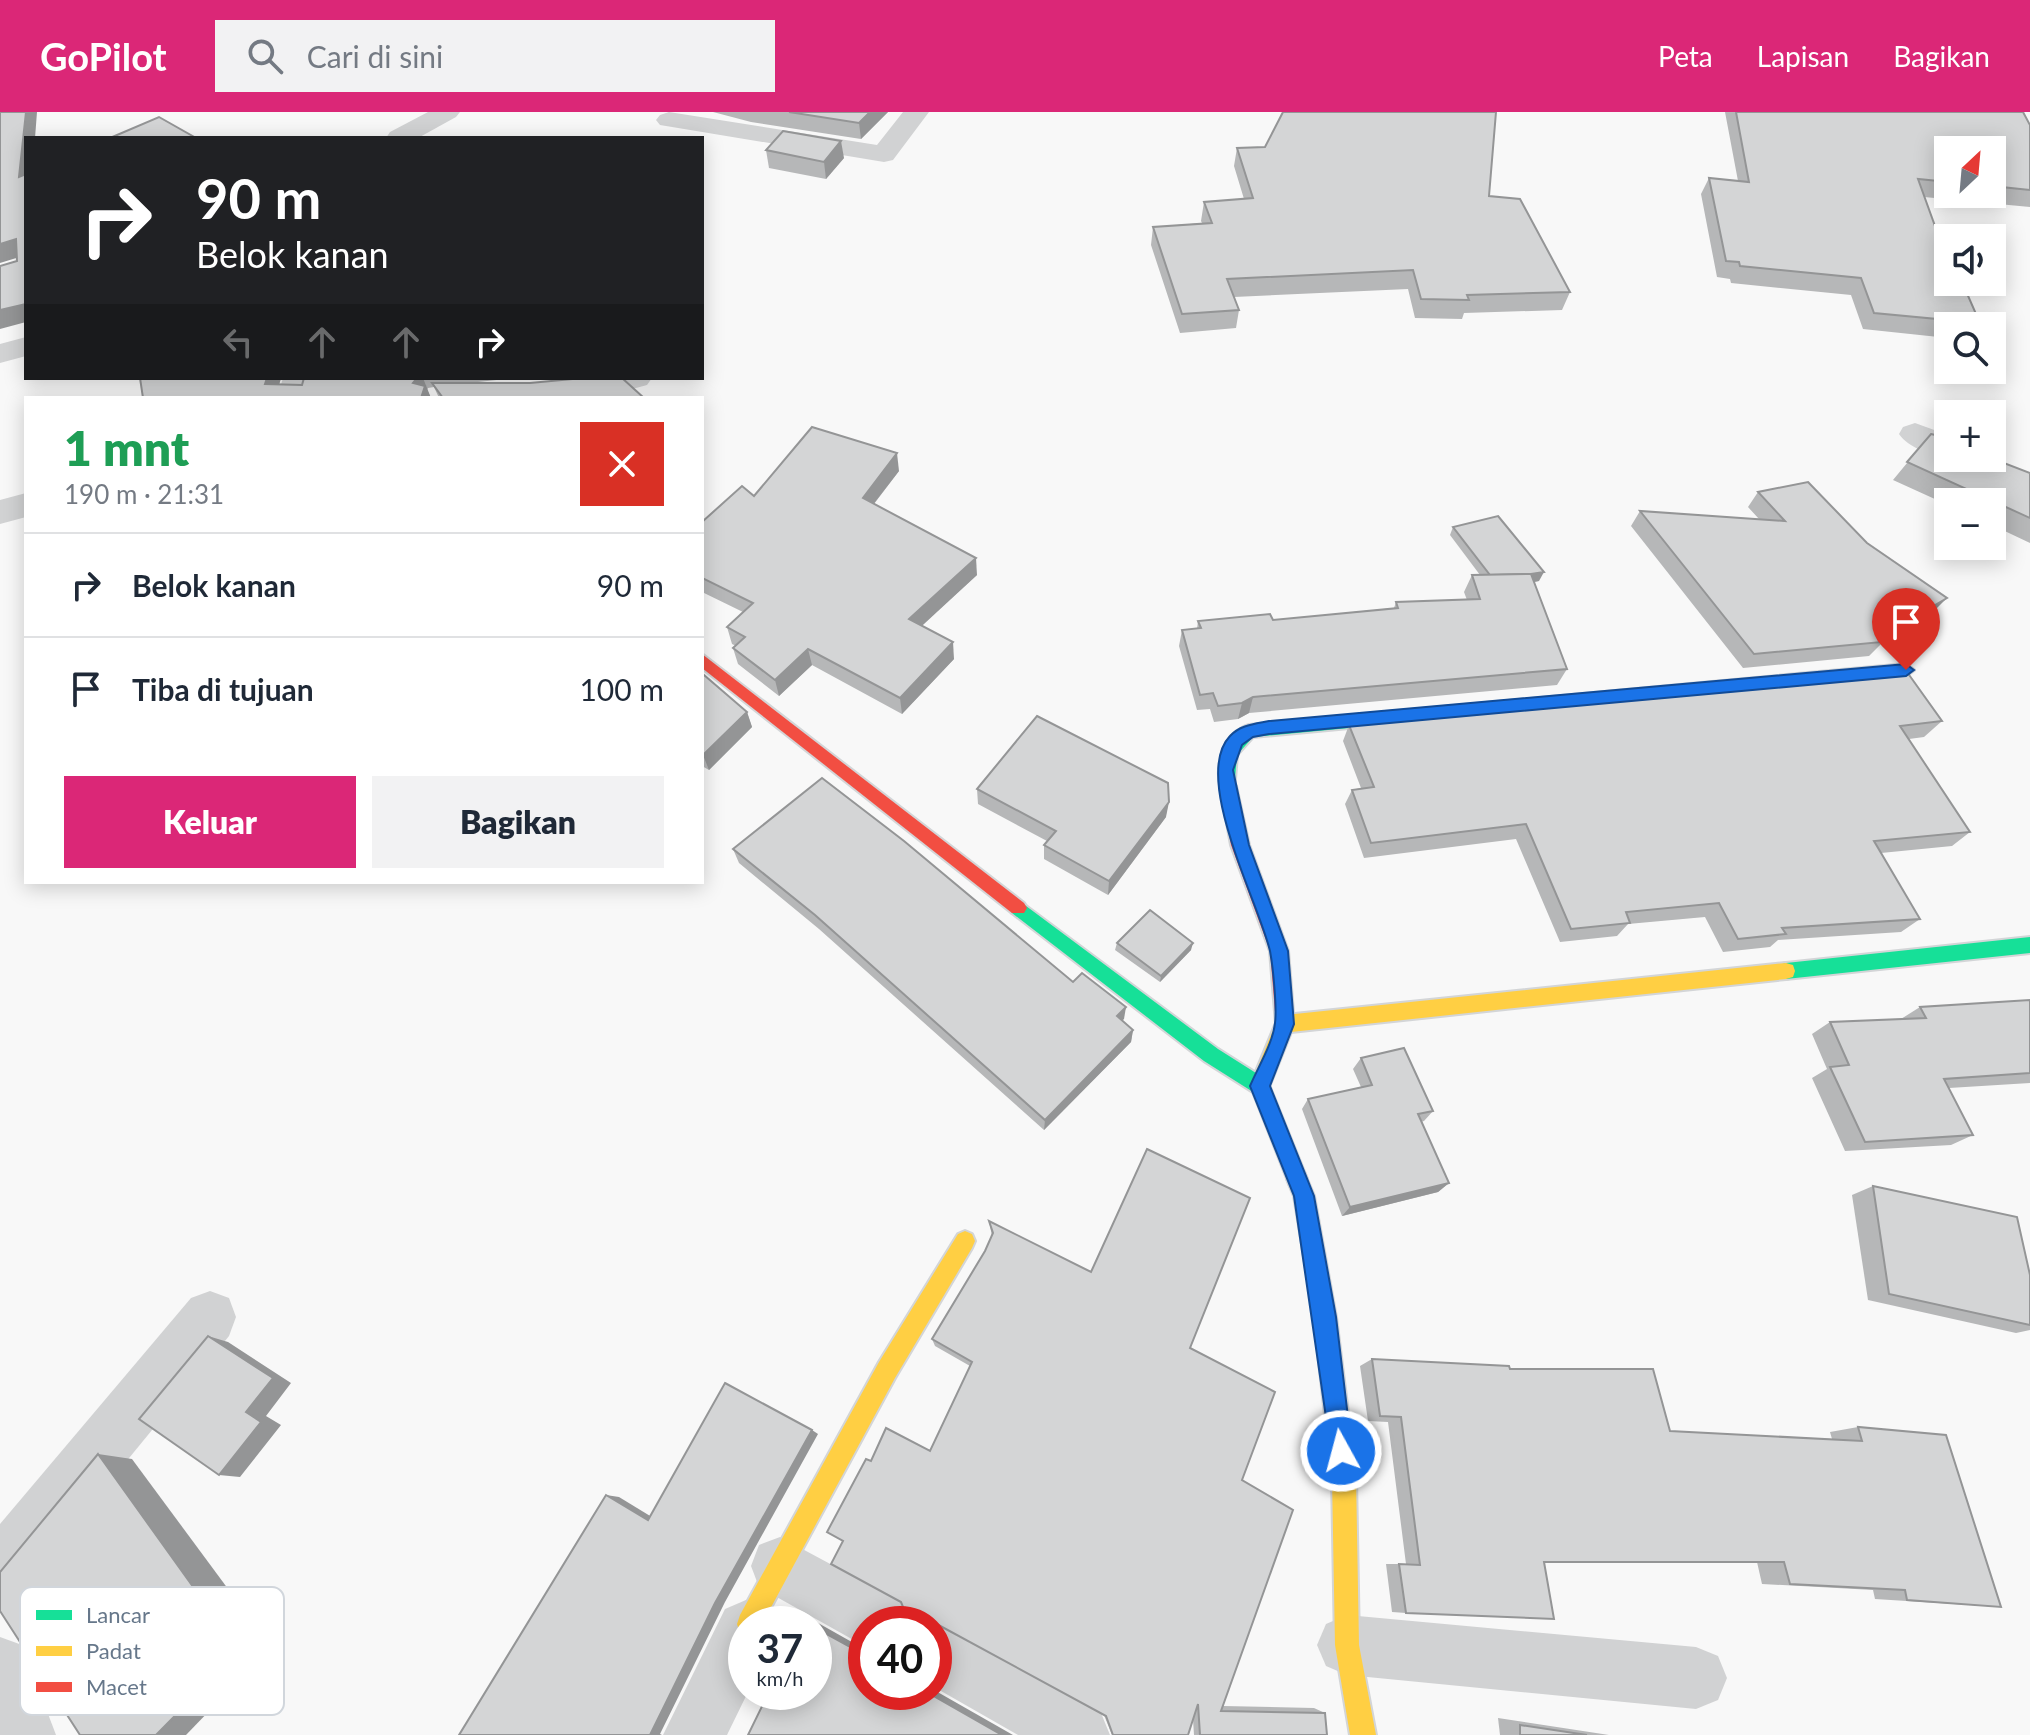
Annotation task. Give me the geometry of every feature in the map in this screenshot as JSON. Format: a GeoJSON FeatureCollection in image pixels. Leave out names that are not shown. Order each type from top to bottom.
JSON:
{"type":"FeatureCollection","features":[{"type":"Feature","properties":{"kind":"street"},"geometry":{"type":"LineString","coordinates":[[403,136],[447,112]]}},
{"type":"Feature","properties":{"kind":"street"},"geometry":{"type":"LineString","coordinates":[[669,120],[884,154],[916,112]]}},
{"type":"Feature","properties":{"kind":"street"},"geometry":{"type":"LineString","coordinates":[[0,354],[24,347]]}},
{"type":"Feature","properties":{"kind":"street"},"geometry":{"type":"LineString","coordinates":[[531,389],[617,380]]}},
{"type":"Feature","properties":{"kind":"street"},"geometry":{"type":"LineString","coordinates":[[1915,434],[1934,442]]}},
{"type":"Feature","properties":{"kind":"street"},"geometry":{"type":"LineString","coordinates":[[0,512],[24,506]]}},
{"type":"Feature","properties":{"kind":"street"},"geometry":{"type":"LineString","coordinates":[[704,662],[899,817],[1211,1055],[1260,1086],[1304,1196],[1325,1317],[1344,1477],[1347,1645],[1363,1735]]}},
{"type":"Feature","properties":{"kind":"street"},"geometry":{"type":"LineString","coordinates":[[1260,1086],[1285,1024],[1279,951],[1240,845],[1225,770],[1228,752],[1236,740],[1249,731],[1906,670]]}},
{"type":"Feature","properties":{"kind":"street"},"geometry":{"type":"LineString","coordinates":[[1285,1024],[2030,945]]}},
{"type":"Feature","properties":{"kind":"street"},"geometry":{"type":"LineString","coordinates":[[759,1606],[887,1370],[965,1241]]}},
{"type":"Feature","properties":{"kind":"street"},"geometry":{"type":"LineString","coordinates":[[0,1569],[210,1317]]}},
{"type":"Feature","properties":{"kind":"street"},"geometry":{"type":"LineString","coordinates":[[780,1566],[850,1606]]}},
{"type":"Feature","properties":{"kind":"street"},"geometry":{"type":"LineString","coordinates":[[1347,1645],[1696,1678]]}},
{"type":"Feature","properties":{"kind":"street"},"geometry":{"type":"LineString","coordinates":[[952,1663],[1079,1735]]}},
{"type":"Feature","properties":{"kind":"street"},"geometry":{"type":"LineString","coordinates":[[694,1735],[728,1666]]}},
{"type":"Feature","properties":{"kind":"street"},"geometry":{"type":"LineString","coordinates":[[0,1667],[25,1735]]}},
{"type":"Feature","properties":{"kind":"building"},"geometry":{"type":"Polygon","coordinates":[[[0,112],[26,112],[19,177],[24,175],[24,304],[0,310],[0,266],[17,261],[16,239],[0,244],[0,112]]]}},
{"type":"Feature","properties":{"kind":"building"},"geometry":{"type":"Polygon","coordinates":[[[789,112],[870,112],[859,123],[789,112]]]}},
{"type":"Feature","properties":{"kind":"building"},"geometry":{"type":"Polygon","coordinates":[[[1283,112],[1496,112],[1489,196],[1520,199],[1570,292],[1467,295],[1469,300],[1421,299],[1413,270],[1227,279],[1239,310],[1182,314],[1153,227],[1212,223],[1204,202],[1253,198],[1237,148],[1265,147],[1283,112]]]}},
{"type":"Feature","properties":{"kind":"building"},"geometry":{"type":"Polygon","coordinates":[[[1736,112],[2023,112],[2030,125],[2030,190],[2006,187],[2006,136],[1934,136],[1934,181],[1918,179],[1934,224],[1934,296],[1968,296],[1975,312],[1934,312],[1934,319],[1874,313],[1861,278],[1740,266],[1739,262],[1726,261],[1709,178],[1749,182],[1736,112]]]}},
{"type":"Feature","properties":{"kind":"building"},"geometry":{"type":"Polygon","coordinates":[[[159,117],[192,136],[115,136],[159,117]]]}},
{"type":"Feature","properties":{"kind":"building"},"geometry":{"type":"Polygon","coordinates":[[[783,131],[841,141],[824,162],[766,150],[783,131]]]}},
{"type":"Feature","properties":{"kind":"building"},"geometry":{"type":"Polygon","coordinates":[[[140,380],[266,380],[265,384],[302,385],[303,380],[415,380],[413,383],[425,386],[422,396],[143,396],[140,380]]]}},
{"type":"Feature","properties":{"kind":"building"},"geometry":{"type":"Polygon","coordinates":[[[624,380],[642,396],[442,396],[432,383],[624,380]]]}},
{"type":"Feature","properties":{"kind":"building"},"geometry":{"type":"Polygon","coordinates":[[[812,427],[897,453],[863,498],[976,558],[909,619],[953,642],[900,698],[808,649],[775,680],[733,648],[745,637],[727,627],[753,603],[704,579],[704,520],[742,486],[754,496],[812,427]]]}},
{"type":"Feature","properties":{"kind":"building"},"geometry":{"type":"Polygon","coordinates":[[[1931,434],[1934,435],[1934,472],[2006,472],[2006,464],[2030,473],[2030,518],[2006,507],[2006,488],[1964,488],[1907,462],[1931,434]]]}},
{"type":"Feature","properties":{"kind":"building"},"geometry":{"type":"Polygon","coordinates":[[[1808,482],[1867,543],[1947,598],[1879,638],[1882,642],[1754,654],[1640,511],[1785,521],[1758,492],[1808,482]]]}},
{"type":"Feature","properties":{"kind":"building"},"geometry":{"type":"Polygon","coordinates":[[[1498,516],[1544,572],[1490,575],[1453,527],[1498,516]]]}},
{"type":"Feature","properties":{"kind":"building"},"geometry":{"type":"Polygon","coordinates":[[[1531,574],[1567,669],[1253,697],[1242,703],[1218,706],[1213,693],[1200,695],[1182,630],[1201,628],[1198,621],[1270,614],[1273,620],[1398,608],[1396,602],[1480,599],[1472,575],[1531,574]]]}},
{"type":"Feature","properties":{"kind":"building"},"geometry":{"type":"Polygon","coordinates":[[[1907,672],[1942,721],[1900,726],[1970,832],[1874,841],[1920,919],[1782,928],[1786,934],[1738,939],[1719,903],[1626,912],[1630,923],[1571,929],[1526,824],[1371,843],[1352,790],[1374,787],[1349,725],[1907,672]]]}},
{"type":"Feature","properties":{"kind":"building"},"geometry":{"type":"Polygon","coordinates":[[[704,675],[747,712],[704,754],[704,675]]]}},
{"type":"Feature","properties":{"kind":"building"},"geometry":{"type":"Polygon","coordinates":[[[1037,716],[1168,783],[1169,802],[1109,881],[1044,845],[1056,831],[977,789],[1037,716]]]}},
{"type":"Feature","properties":{"kind":"building"},"geometry":{"type":"Polygon","coordinates":[[[822,778],[904,841],[1073,982],[1082,973],[1126,1007],[1117,1016],[1133,1030],[1045,1120],[815,915],[733,849],[822,778]]]}},
{"type":"Feature","properties":{"kind":"building"},"geometry":{"type":"Polygon","coordinates":[[[1150,910],[1193,943],[1161,976],[1117,943],[1150,910]]]}},
{"type":"Feature","properties":{"kind":"building"},"geometry":{"type":"Polygon","coordinates":[[[2030,1000],[2030,1073],[1944,1079],[1973,1135],[1865,1142],[1830,1067],[1849,1065],[1830,1022],[1926,1018],[1920,1007],[2030,1000]]]}},
{"type":"Feature","properties":{"kind":"building"},"geometry":{"type":"Polygon","coordinates":[[[1404,1048],[1433,1111],[1418,1114],[1449,1183],[1350,1207],[1308,1099],[1372,1085],[1361,1058],[1404,1048]]]}},
{"type":"Feature","properties":{"kind":"building"},"geometry":{"type":"Polygon","coordinates":[[[1147,1149],[1250,1198],[1190,1348],[1275,1392],[1242,1480],[1293,1510],[1221,1711],[1325,1713],[1327,1735],[1200,1735],[1198,1704],[1188,1735],[1113,1735],[1106,1716],[952,1632],[952,1606],[903,1606],[901,1602],[831,1564],[843,1541],[827,1532],[866,1459],[871,1461],[886,1428],[930,1451],[972,1362],[932,1339],[985,1251],[993,1233],[989,1221],[1091,1272],[1147,1149]]]}},
{"type":"Feature","properties":{"kind":"building"},"geometry":{"type":"Polygon","coordinates":[[[1873,1186],[2017,1217],[2030,1275],[2030,1325],[1889,1294],[1873,1186]]]}},
{"type":"Feature","properties":{"kind":"building"},"geometry":{"type":"Polygon","coordinates":[[[208,1336],[273,1378],[246,1412],[261,1422],[219,1475],[139,1419],[208,1336]]]}},
{"type":"Feature","properties":{"kind":"building"},"geometry":{"type":"Polygon","coordinates":[[[1372,1359],[1509,1366],[1510,1369],[1653,1369],[1670,1431],[1862,1441],[1858,1427],[1946,1435],[2001,1607],[1907,1600],[1905,1590],[1790,1584],[1784,1562],[1544,1562],[1554,1619],[1406,1613],[1399,1564],[1420,1565],[1401,1417],[1380,1416],[1372,1359]]]}},
{"type":"Feature","properties":{"kind":"building"},"geometry":{"type":"Polygon","coordinates":[[[725,1383],[812,1430],[715,1603],[650,1735],[459,1735],[606,1495],[648,1520],[725,1383]]]}},
{"type":"Feature","properties":{"kind":"building"},"geometry":{"type":"Polygon","coordinates":[[[98,1454],[193,1587],[20,1587],[20,1642],[0,1611],[0,1572],[98,1454]]]}},
{"type":"Feature","properties":{"kind":"building"},"geometry":{"type":"Polygon","coordinates":[[[832,1637],[848,1646],[848,1710],[952,1710],[952,1707],[1002,1735],[748,1735],[760,1710],[832,1710],[832,1637]]]}},
{"type":"Feature","properties":{"kind":"building"},"geometry":{"type":"Polygon","coordinates":[[[67,1715],[176,1715],[156,1735],[80,1735],[67,1715]]]}},
{"type":"Feature","properties":{"kind":"building"},"geometry":{"type":"Polygon","coordinates":[[[1520,1725],[1587,1735],[1520,1735],[1520,1725]]]}},
{"type":"Feature","properties":{"kind":"traffic: fast"},"geometry":{"type":"LineString","coordinates":[[1228,786],[1226,769],[1229,755],[1236,742],[1249,731],[1679,691]]}},
{"type":"Feature","properties":{"kind":"traffic: fast"},"geometry":{"type":"LineString","coordinates":[[1018,908],[1211,1055],[1260,1086],[1297,1179]]}},
{"type":"Feature","properties":{"kind":"traffic: fast"},"geometry":{"type":"LineString","coordinates":[[1786,971],[2030,945]]}},
{"type":"Feature","properties":{"kind":"traffic: slow"},"geometry":{"type":"LineString","coordinates":[[1679,691],[1906,670]]}},
{"type":"Feature","properties":{"kind":"traffic: slow"},"geometry":{"type":"LineString","coordinates":[[1260,1086],[1285,1024],[1786,971]]}},
{"type":"Feature","properties":{"kind":"traffic: slow"},"geometry":{"type":"LineString","coordinates":[[1297,1179],[1304,1196],[1325,1317],[1344,1477],[1347,1645],[1363,1735]]}},
{"type":"Feature","properties":{"kind":"traffic: slow"},"geometry":{"type":"LineString","coordinates":[[759,1606],[887,1370],[965,1241]]}},
{"type":"Feature","properties":{"kind":"traffic: jam"},"geometry":{"type":"LineString","coordinates":[[704,662],[1018,908]]}},
{"type":"Feature","properties":{"kind":"traffic: jam"},"geometry":{"type":"LineString","coordinates":[[1228,786],[1240,845],[1279,951],[1285,1024]]}},
{"type":"Feature","properties":{"kind":"route"},"geometry":{"type":"LineString","coordinates":[[1341,1451],[1325,1317],[1304,1196],[1260,1086],[1285,1024],[1279,951],[1240,845],[1225,770],[1228,752],[1236,740],[1249,731],[1269,728],[1906,670]]}}]}
